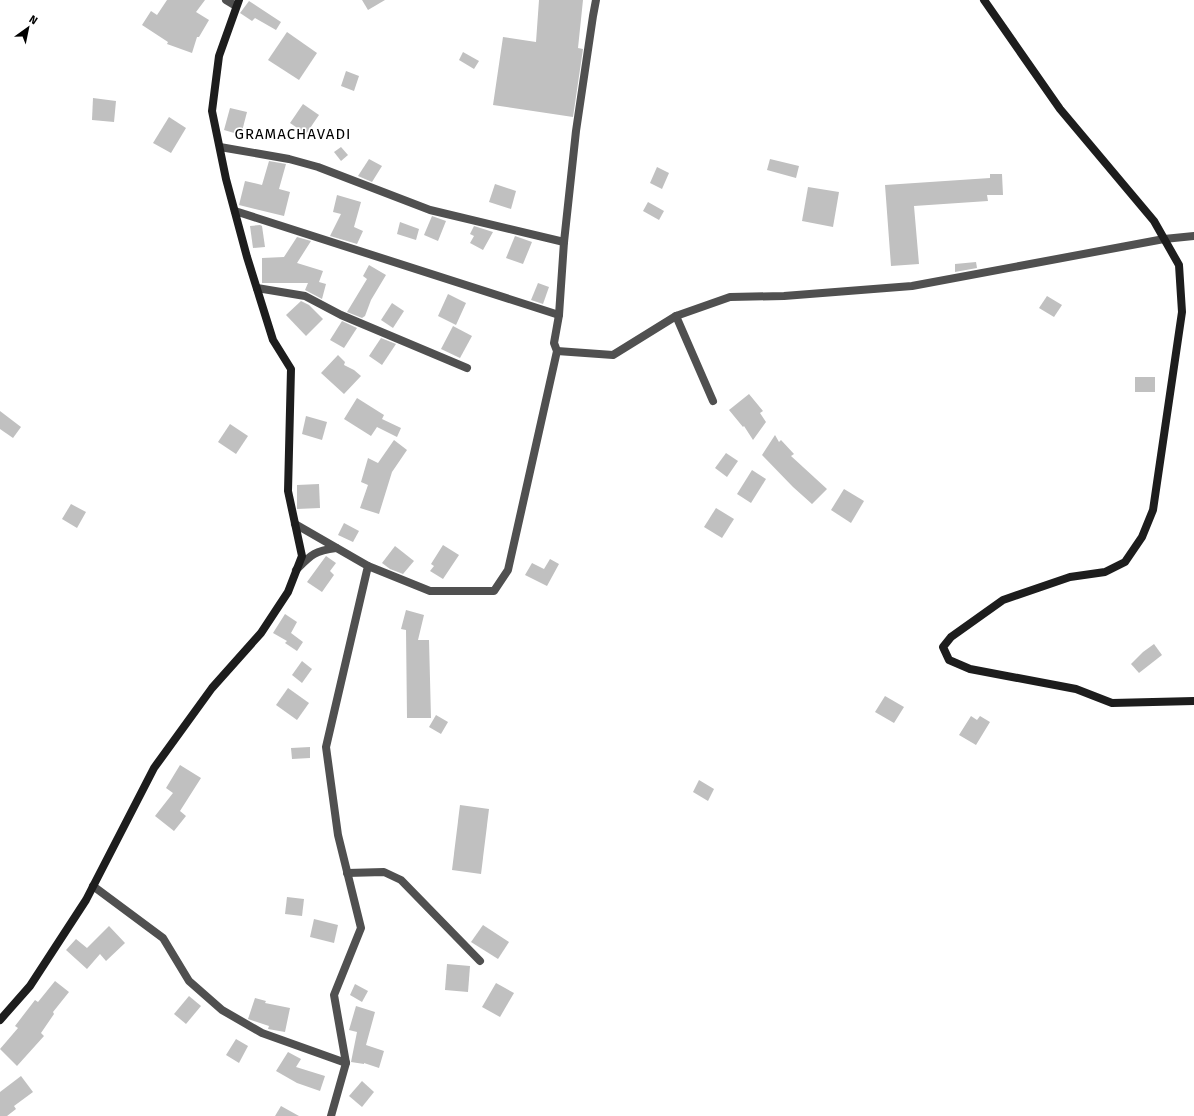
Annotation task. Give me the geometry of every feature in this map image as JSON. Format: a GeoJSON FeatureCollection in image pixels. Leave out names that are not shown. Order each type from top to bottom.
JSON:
{"type":"FeatureCollection","features":[{"type":"Feature","properties":{"kind":"main road"},"geometry":{"type":"LineString","coordinates":[[984,0],[1060,109],[1154,221],[1179,265],[1182,312],[1153,510],[1142,536],[1125,562],[1105,572],[1070,578],[1003,600],[951,637],[943,647],[949,660],[970,669],[1076,689],[1112,703],[1194,701]]}},
{"type":"Feature","properties":{"kind":"main road"},"geometry":{"type":"LineString","coordinates":[[0,1020],[30,986],[86,900],[154,768],[212,688],[262,633],[288,592],[302,556],[288,491],[291,369],[273,340],[257,288],[235,211],[212,111],[219,56],[238,3]]}},
{"type":"Feature","properties":{"kind":"street"},"geometry":{"type":"LineString","coordinates":[[226,0],[238,3]]}},
{"type":"Feature","properties":{"kind":"street"},"geometry":{"type":"LineString","coordinates":[[295,524],[368,566],[430,591],[494,591],[508,570],[557,351],[554,343],[559,315],[564,242],[576,131],[596,0]]}},
{"type":"Feature","properties":{"kind":"street"},"geometry":{"type":"LineString","coordinates":[[220,147],[289,159],[318,167],[430,210],[564,242]]}},
{"type":"Feature","properties":{"kind":"street"},"geometry":{"type":"LineString","coordinates":[[235,211],[559,315]]}},
{"type":"Feature","properties":{"kind":"street"},"geometry":{"type":"LineString","coordinates":[[557,351],[612,355],[676,316],[730,297],[784,296],[912,286],[1164,239],[1194,236]]}},
{"type":"Feature","properties":{"kind":"street"},"geometry":{"type":"LineString","coordinates":[[257,288],[305,296],[341,315],[467,368]]}},
{"type":"Feature","properties":{"kind":"street"},"geometry":{"type":"LineString","coordinates":[[676,316],[713,401]]}},
{"type":"Feature","properties":{"kind":"street"},"geometry":{"type":"LineString","coordinates":[[296,570],[313,554],[322,550],[336,548]]}},
{"type":"Feature","properties":{"kind":"street"},"geometry":{"type":"LineString","coordinates":[[331,1116],[346,1063],[334,995],[361,928],[338,835],[326,746],[368,566]]}},
{"type":"Feature","properties":{"kind":"street"},"geometry":{"type":"LineString","coordinates":[[347,873],[384,872],[401,880],[480,961]]}},
{"type":"Feature","properties":{"kind":"street"},"geometry":{"type":"LineString","coordinates":[[93,886],[163,938],[189,981],[222,1010],[262,1033],[346,1063]]}},
{"type":"Feature","properties":{"kind":"building"},"geometry":{"type":"Polygon","coordinates":[[[167,0],[205,0],[196,12],[209,20],[199,37],[197,37],[192,53],[167,44],[168,42],[142,25],[151,11],[157,15],[167,0]]]}},
{"type":"Feature","properties":{"kind":"building"},"geometry":{"type":"Polygon","coordinates":[[[362,0],[385,0],[368,10],[362,0]]]}},
{"type":"Feature","properties":{"kind":"building"},"geometry":{"type":"Polygon","coordinates":[[[539,0],[583,0],[578,48],[583,49],[573,117],[493,105],[503,37],[536,42],[539,0]]]}},
{"type":"Feature","properties":{"kind":"building"},"geometry":{"type":"Polygon","coordinates":[[[249,1],[281,22],[276,30],[255,18],[252,21],[240,13],[249,1]]]}},
{"type":"Feature","properties":{"kind":"building"},"geometry":{"type":"Polygon","coordinates":[[[287,32],[317,53],[299,80],[268,60],[287,32]]]}},
{"type":"Feature","properties":{"kind":"building"},"geometry":{"type":"Polygon","coordinates":[[[463,52],[479,61],[474,69],[459,60],[463,52]]]}},
{"type":"Feature","properties":{"kind":"building"},"geometry":{"type":"Polygon","coordinates":[[[346,71],[359,76],[354,91],[341,86],[346,71]]]}},
{"type":"Feature","properties":{"kind":"building"},"geometry":{"type":"Polygon","coordinates":[[[93,98],[116,101],[114,122],[92,120],[93,98]]]}},
{"type":"Feature","properties":{"kind":"building"},"geometry":{"type":"Polygon","coordinates":[[[303,104],[319,115],[306,134],[290,123],[303,104]]]}},
{"type":"Feature","properties":{"kind":"building"},"geometry":{"type":"Polygon","coordinates":[[[230,108],[247,112],[241,135],[224,130],[230,108]]]}},
{"type":"Feature","properties":{"kind":"building"},"geometry":{"type":"Polygon","coordinates":[[[169,117],[186,128],[171,153],[153,143],[169,117]]]}},
{"type":"Feature","properties":{"kind":"building"},"geometry":{"type":"Polygon","coordinates":[[[341,147],[348,155],[341,161],[334,152],[341,147]]]}},
{"type":"Feature","properties":{"kind":"building"},"geometry":{"type":"Polygon","coordinates":[[[369,159],[382,166],[372,182],[358,176],[369,159]]]}},
{"type":"Feature","properties":{"kind":"building"},"geometry":{"type":"Polygon","coordinates":[[[770,159],[799,166],[796,178],[767,170],[770,159]]]}},
{"type":"Feature","properties":{"kind":"building"},"geometry":{"type":"Polygon","coordinates":[[[269,161],[286,164],[279,189],[290,192],[284,216],[239,205],[245,181],[262,185],[269,161]]]}},
{"type":"Feature","properties":{"kind":"building"},"geometry":{"type":"Polygon","coordinates":[[[657,167],[669,173],[662,189],[650,183],[657,167]]]}},
{"type":"Feature","properties":{"kind":"building"},"geometry":{"type":"Polygon","coordinates":[[[990,174],[1002,174],[1003,195],[987,195],[988,201],[914,206],[919,264],[891,266],[885,185],[990,178],[990,174]]]}},
{"type":"Feature","properties":{"kind":"building"},"geometry":{"type":"Polygon","coordinates":[[[495,184],[516,191],[511,209],[489,202],[495,184]]]}},
{"type":"Feature","properties":{"kind":"building"},"geometry":{"type":"Polygon","coordinates":[[[808,187],[839,192],[833,227],[802,221],[808,187]]]}},
{"type":"Feature","properties":{"kind":"building"},"geometry":{"type":"Polygon","coordinates":[[[337,195],[361,202],[354,227],[363,231],[357,244],[330,236],[341,214],[333,212],[337,195]]]}},
{"type":"Feature","properties":{"kind":"building"},"geometry":{"type":"Polygon","coordinates":[[[648,202],[664,211],[659,220],[643,211],[648,202]]]}},
{"type":"Feature","properties":{"kind":"building"},"geometry":{"type":"Polygon","coordinates":[[[432,216],[446,221],[438,241],[424,235],[432,216]]]}},
{"type":"Feature","properties":{"kind":"building"},"geometry":{"type":"Polygon","coordinates":[[[400,222],[419,229],[416,240],[397,234],[400,222]]]}},
{"type":"Feature","properties":{"kind":"building"},"geometry":{"type":"Polygon","coordinates":[[[250,226],[262,226],[265,247],[253,248],[250,226]]]}},
{"type":"Feature","properties":{"kind":"building"},"geometry":{"type":"Polygon","coordinates":[[[474,226],[493,232],[483,250],[470,243],[474,236],[470,234],[474,226]]]}},
{"type":"Feature","properties":{"kind":"building"},"geometry":{"type":"Polygon","coordinates":[[[515,236],[532,242],[523,264],[506,258],[515,236]]]}},
{"type":"Feature","properties":{"kind":"building"},"geometry":{"type":"Polygon","coordinates":[[[297,237],[311,241],[297,263],[323,271],[319,282],[326,284],[322,299],[305,290],[308,283],[262,283],[262,258],[284,257],[297,237]]]}},
{"type":"Feature","properties":{"kind":"building"},"geometry":{"type":"Polygon","coordinates":[[[976,262],[977,268],[955,272],[955,264],[976,262]]]}},
{"type":"Feature","properties":{"kind":"building"},"geometry":{"type":"Polygon","coordinates":[[[369,265],[386,275],[371,300],[365,316],[362,318],[347,312],[367,279],[363,276],[369,265]]]}},
{"type":"Feature","properties":{"kind":"building"},"geometry":{"type":"Polygon","coordinates":[[[538,283],[549,287],[543,304],[531,300],[538,283]]]}},
{"type":"Feature","properties":{"kind":"building"},"geometry":{"type":"Polygon","coordinates":[[[448,294],[466,303],[456,325],[438,316],[448,294]]]}},
{"type":"Feature","properties":{"kind":"building"},"geometry":{"type":"Polygon","coordinates":[[[1047,296],[1062,305],[1054,317],[1039,308],[1047,296]]]}},
{"type":"Feature","properties":{"kind":"building"},"geometry":{"type":"Polygon","coordinates":[[[301,301],[309,305],[323,319],[306,336],[286,315],[301,301]]]}},
{"type":"Feature","properties":{"kind":"building"},"geometry":{"type":"Polygon","coordinates":[[[392,303],[404,311],[393,328],[381,320],[392,303]]]}},
{"type":"Feature","properties":{"kind":"building"},"geometry":{"type":"Polygon","coordinates":[[[342,321],[357,328],[344,348],[330,340],[342,321]]]}},
{"type":"Feature","properties":{"kind":"building"},"geometry":{"type":"Polygon","coordinates":[[[453,326],[472,336],[460,358],[441,349],[453,326]]]}},
{"type":"Feature","properties":{"kind":"building"},"geometry":{"type":"Polygon","coordinates":[[[381,338],[396,344],[382,365],[369,356],[381,338]]]}},
{"type":"Feature","properties":{"kind":"building"},"geometry":{"type":"Polygon","coordinates":[[[338,355],[345,362],[344,365],[354,370],[361,376],[344,394],[321,373],[338,355]]]}},
{"type":"Feature","properties":{"kind":"building"},"geometry":{"type":"Polygon","coordinates":[[[1135,377],[1155,377],[1155,392],[1135,392],[1135,377]]]}},
{"type":"Feature","properties":{"kind":"building"},"geometry":{"type":"Polygon","coordinates":[[[749,394],[763,411],[760,413],[766,422],[753,440],[744,426],[743,427],[729,410],[749,394]]]}},
{"type":"Feature","properties":{"kind":"building"},"geometry":{"type":"Polygon","coordinates":[[[357,398],[384,415],[382,419],[401,428],[397,437],[377,427],[371,436],[344,419],[357,398]]]}},
{"type":"Feature","properties":{"kind":"building"},"geometry":{"type":"Polygon","coordinates":[[[0,411],[21,427],[13,438],[0,429],[0,411]]]}},
{"type":"Feature","properties":{"kind":"building"},"geometry":{"type":"Polygon","coordinates":[[[306,416],[327,422],[322,440],[302,434],[306,416]]]}},
{"type":"Feature","properties":{"kind":"building"},"geometry":{"type":"Polygon","coordinates":[[[230,424],[248,436],[236,454],[218,442],[230,424]]]}},
{"type":"Feature","properties":{"kind":"building"},"geometry":{"type":"Polygon","coordinates":[[[775,435],[779,442],[781,440],[794,454],[791,456],[827,489],[812,504],[762,455],[775,435]]]}},
{"type":"Feature","properties":{"kind":"building"},"geometry":{"type":"Polygon","coordinates":[[[394,440],[407,450],[392,472],[379,514],[360,508],[368,485],[361,482],[368,458],[378,463],[394,440]]]}},
{"type":"Feature","properties":{"kind":"building"},"geometry":{"type":"Polygon","coordinates":[[[726,453],[738,461],[727,477],[715,468],[726,453]]]}},
{"type":"Feature","properties":{"kind":"building"},"geometry":{"type":"Polygon","coordinates":[[[752,470],[766,479],[751,503],[737,494],[752,470]]]}},
{"type":"Feature","properties":{"kind":"building"},"geometry":{"type":"Polygon","coordinates":[[[319,484],[320,508],[297,509],[297,485],[319,484]]]}},
{"type":"Feature","properties":{"kind":"building"},"geometry":{"type":"Polygon","coordinates":[[[844,489],[864,501],[851,523],[831,510],[844,489]]]}},
{"type":"Feature","properties":{"kind":"building"},"geometry":{"type":"Polygon","coordinates":[[[71,504],[86,512],[77,528],[62,519],[71,504]]]}},
{"type":"Feature","properties":{"kind":"building"},"geometry":{"type":"Polygon","coordinates":[[[716,508],[734,519],[722,538],[704,527],[716,508]]]}},
{"type":"Feature","properties":{"kind":"building"},"geometry":{"type":"Polygon","coordinates":[[[344,523],[359,531],[353,542],[338,535],[344,523]]]}},
{"type":"Feature","properties":{"kind":"building"},"geometry":{"type":"Polygon","coordinates":[[[443,545],[459,555],[443,579],[430,571],[434,566],[431,564],[443,545]]]}},
{"type":"Feature","properties":{"kind":"building"},"geometry":{"type":"Polygon","coordinates":[[[395,546],[414,561],[403,574],[390,569],[382,563],[395,546]]]}},
{"type":"Feature","properties":{"kind":"building"},"geometry":{"type":"Polygon","coordinates":[[[326,556],[336,563],[330,571],[334,575],[322,592],[307,582],[326,556]]]}},
{"type":"Feature","properties":{"kind":"building"},"geometry":{"type":"Polygon","coordinates":[[[550,559],[559,564],[547,586],[525,575],[532,563],[544,569],[550,559]]]}},
{"type":"Feature","properties":{"kind":"building"},"geometry":{"type":"Polygon","coordinates":[[[406,610],[424,615],[418,640],[429,640],[431,718],[407,718],[406,630],[401,629],[406,610]]]}},
{"type":"Feature","properties":{"kind":"building"},"geometry":{"type":"Polygon","coordinates":[[[285,614],[297,622],[291,633],[303,642],[297,651],[285,643],[287,641],[273,633],[285,614]]]}},
{"type":"Feature","properties":{"kind":"building"},"geometry":{"type":"Polygon","coordinates":[[[1154,644],[1162,655],[1139,673],[1131,664],[1154,644]]]}},
{"type":"Feature","properties":{"kind":"building"},"geometry":{"type":"Polygon","coordinates":[[[302,661],[312,669],[302,683],[292,675],[302,661]]]}},
{"type":"Feature","properties":{"kind":"building"},"geometry":{"type":"Polygon","coordinates":[[[288,688],[309,703],[297,720],[276,705],[288,688]]]}},
{"type":"Feature","properties":{"kind":"building"},"geometry":{"type":"Polygon","coordinates":[[[885,696],[904,707],[894,723],[875,712],[885,696]]]}},
{"type":"Feature","properties":{"kind":"building"},"geometry":{"type":"Polygon","coordinates":[[[436,715],[448,722],[441,734],[429,727],[436,715]]]}},
{"type":"Feature","properties":{"kind":"building"},"geometry":{"type":"Polygon","coordinates":[[[971,716],[977,720],[980,716],[990,722],[976,745],[959,735],[971,716]]]}},
{"type":"Feature","properties":{"kind":"building"},"geometry":{"type":"Polygon","coordinates":[[[310,747],[310,758],[292,759],[291,748],[310,747]]]}},
{"type":"Feature","properties":{"kind":"building"},"geometry":{"type":"Polygon","coordinates":[[[180,765],[201,778],[180,811],[186,816],[174,831],[155,816],[173,793],[166,788],[180,765]]]}},
{"type":"Feature","properties":{"kind":"building"},"geometry":{"type":"Polygon","coordinates":[[[699,780],[714,789],[708,801],[693,792],[699,780]]]}},
{"type":"Feature","properties":{"kind":"building"},"geometry":{"type":"Polygon","coordinates":[[[460,805],[489,809],[481,874],[452,870],[460,805]]]}},
{"type":"Feature","properties":{"kind":"building"},"geometry":{"type":"Polygon","coordinates":[[[287,897],[304,899],[302,916],[285,914],[287,897]]]}},
{"type":"Feature","properties":{"kind":"building"},"geometry":{"type":"Polygon","coordinates":[[[314,919],[338,925],[334,943],[310,937],[314,919]]]}},
{"type":"Feature","properties":{"kind":"building"},"geometry":{"type":"Polygon","coordinates":[[[483,925],[509,942],[498,959],[471,942],[483,925]]]}},
{"type":"Feature","properties":{"kind":"building"},"geometry":{"type":"Polygon","coordinates":[[[109,926],[125,943],[106,961],[100,954],[87,969],[66,950],[76,939],[87,948],[109,926]]]}},
{"type":"Feature","properties":{"kind":"building"},"geometry":{"type":"Polygon","coordinates":[[[447,964],[470,966],[468,992],[445,990],[447,964]]]}},
{"type":"Feature","properties":{"kind":"building"},"geometry":{"type":"Polygon","coordinates":[[[55,981],[69,992],[53,1012],[54,1014],[41,1033],[44,1036],[17,1066],[0,1049],[18,1028],[15,1026],[35,1000],[38,1002],[55,981]]]}},
{"type":"Feature","properties":{"kind":"building"},"geometry":{"type":"Polygon","coordinates":[[[496,983],[514,993],[500,1017],[482,1007],[496,983]]]}},
{"type":"Feature","properties":{"kind":"building"},"geometry":{"type":"Polygon","coordinates":[[[355,984],[368,991],[362,1002],[350,995],[355,984]]]}},
{"type":"Feature","properties":{"kind":"building"},"geometry":{"type":"Polygon","coordinates":[[[189,996],[201,1006],[186,1024],[174,1014],[189,996]]]}},
{"type":"Feature","properties":{"kind":"building"},"geometry":{"type":"Polygon","coordinates":[[[255,998],[266,1001],[265,1003],[290,1008],[285,1032],[268,1029],[269,1026],[248,1019],[255,998]]]}},
{"type":"Feature","properties":{"kind":"building"},"geometry":{"type":"Polygon","coordinates":[[[356,1006],[375,1012],[366,1045],[384,1051],[379,1068],[364,1063],[351,1062],[357,1032],[349,1030],[356,1006]]]}},
{"type":"Feature","properties":{"kind":"building"},"geometry":{"type":"Polygon","coordinates":[[[236,1039],[248,1046],[239,1063],[226,1055],[236,1039]]]}},
{"type":"Feature","properties":{"kind":"building"},"geometry":{"type":"Polygon","coordinates":[[[288,1052],[301,1059],[296,1067],[325,1076],[320,1091],[297,1083],[276,1071],[288,1052]]]}},
{"type":"Feature","properties":{"kind":"building"},"geometry":{"type":"Polygon","coordinates":[[[21,1076],[33,1092],[14,1106],[16,1109],[7,1116],[0,1116],[0,1092],[21,1076]]]}},
{"type":"Feature","properties":{"kind":"building"},"geometry":{"type":"Polygon","coordinates":[[[362,1081],[374,1092],[362,1107],[349,1096],[362,1081]]]}},
{"type":"Feature","properties":{"kind":"building"},"geometry":{"type":"Polygon","coordinates":[[[281,1106],[299,1116],[275,1116],[281,1106]]]}},
{"type":"Feature","properties":{"kind":"district","name":"GRAMACHAVADI"},"geometry":{"type":"Point","coordinates":[293,134]}}]}
